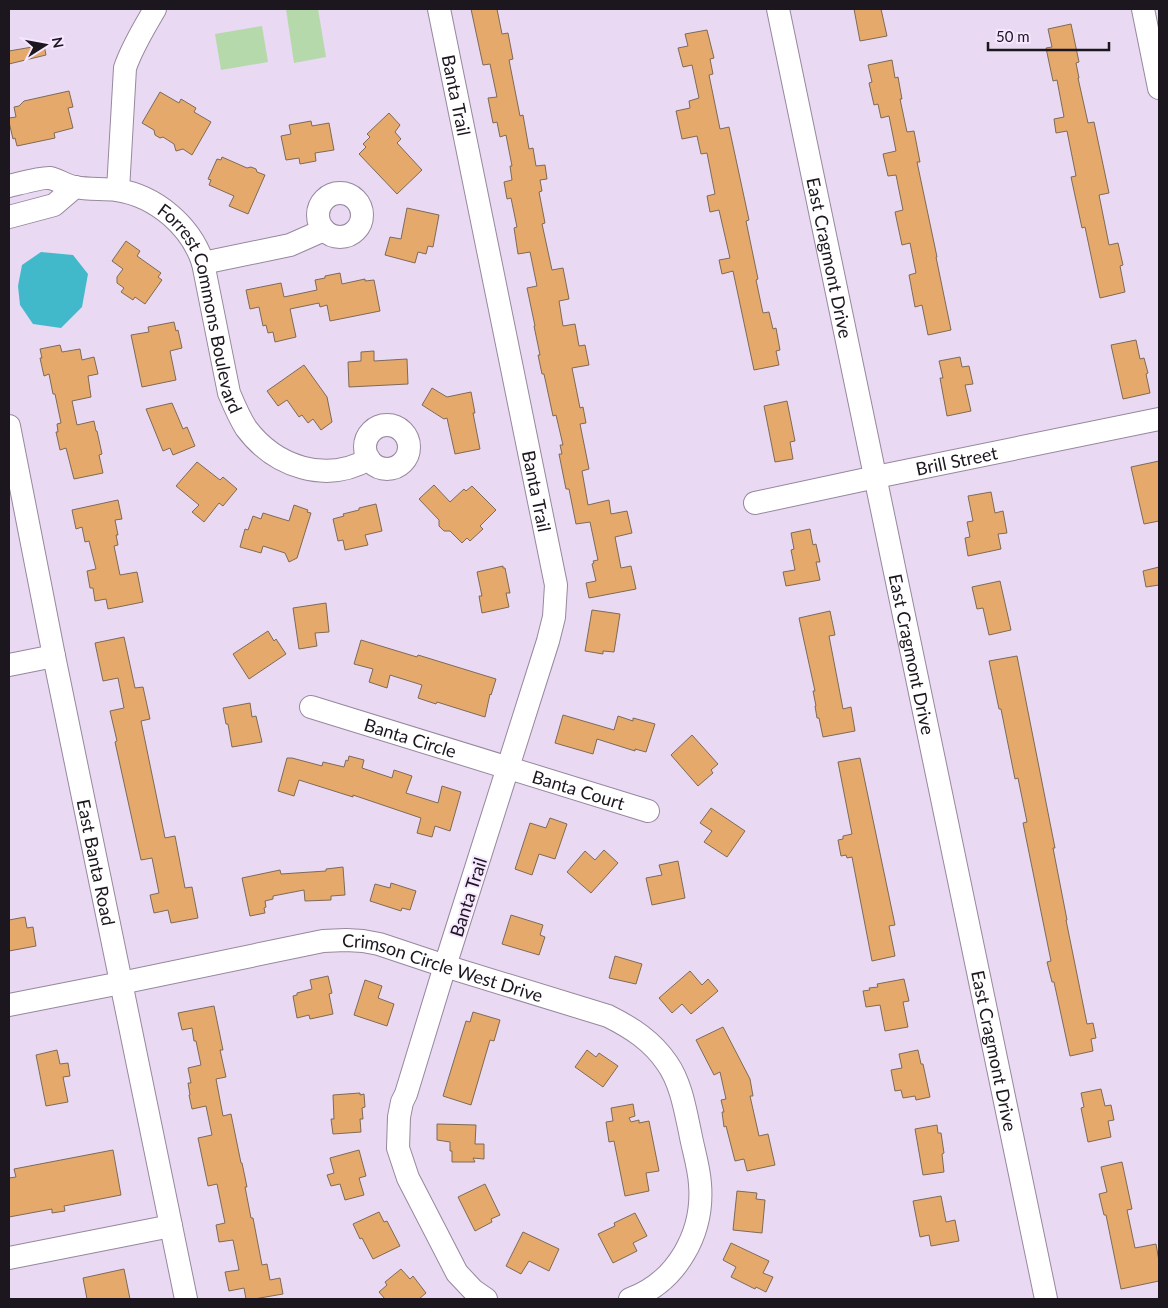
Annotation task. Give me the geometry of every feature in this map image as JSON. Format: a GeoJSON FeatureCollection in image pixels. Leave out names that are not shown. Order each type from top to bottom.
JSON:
{"type":"FeatureCollection","features":[{"type":"Feature","properties":{"kind":"street"},"geometry":{"type":"LineString","coordinates":[[118,190],[124,68],[137,39],[155,9]]}},
{"type":"Feature","properties":{"kind":"street","name":"Banta Trail"},"geometry":{"type":"LineString","coordinates":[[439,9],[556,584],[554,617],[548,641],[402,1102],[398,1125],[398,1148],[408,1178],[457,1273],[473,1290],[486,1299]]}},
{"type":"Feature","properties":{"kind":"street","name":"East Cragmont Drive"},"geometry":{"type":"LineString","coordinates":[[778,9],[1046,1299]]}},
{"type":"Feature","properties":{"kind":"street"},"geometry":{"type":"LineString","coordinates":[[1143,9],[1159,88]]}},
{"type":"Feature","properties":{"kind":"street","name":"Forrest Commons Boulevard"},"geometry":{"type":"LineString","coordinates":[[9,186],[49,178],[75,187],[118,190],[134,194],[161,208],[172,217],[193,241],[200,255],[229,393],[246,427],[255,439],[279,458],[299,468],[308,470],[338,470],[355,466],[369,459]]}},
{"type":"Feature","properties":{"kind":"street"},"geometry":{"type":"LineString","coordinates":[[9,217],[54,205],[75,187]]}},
{"type":"Feature","properties":{"kind":"street"},"geometry":{"type":"LineString","coordinates":[[203,264],[290,244],[324,230]]}},
{"type":"Feature","properties":{"kind":"street","name":"Brill Street"},"geometry":{"type":"LineString","coordinates":[[755,502],[1159,419]]}},
{"type":"Feature","properties":{"kind":"street","name":"East Banta Road"},"geometry":{"type":"LineString","coordinates":[[9,426],[54,656],[186,1299]]}},
{"type":"Feature","properties":{"kind":"street"},"geometry":{"type":"LineString","coordinates":[[9,665],[54,656]]}},
{"type":"Feature","properties":{"kind":"street","name":"Banta Circle"},"geometry":{"type":"LineString","coordinates":[[311,707],[509,768]]}},
{"type":"Feature","properties":{"kind":"street","name":"Banta Court"},"geometry":{"type":"LineString","coordinates":[[509,768],[648,811]]}},
{"type":"Feature","properties":{"kind":"street","name":"Crimson Circle West Drive"},"geometry":{"type":"LineString","coordinates":[[9,1005],[323,941],[336,940],[363,941],[379,944],[601,1014],[622,1023],[653,1046],[668,1064],[675,1078],[683,1099],[691,1138],[700,1182],[701,1205],[694,1234],[680,1260],[666,1277],[648,1291],[630,1299]]}},
{"type":"Feature","properties":{"kind":"street"},"geometry":{"type":"LineString","coordinates":[[9,1258],[171,1226]]}},
{"type":"Feature","properties":{"kind":"green space"},"geometry":{"type":"Polygon","coordinates":[[[286,9],[318,9],[326,57],[294,63],[286,9]]]}},
{"type":"Feature","properties":{"kind":"green space"},"geometry":{"type":"Polygon","coordinates":[[[262,26],[268,62],[221,70],[215,34],[262,26]]]}},
{"type":"Feature","properties":{"kind":"water"},"geometry":{"type":"Polygon","coordinates":[[[41,252],[73,255],[88,274],[82,307],[61,328],[33,324],[20,305],[18,286],[22,265],[41,252]]]}},
{"type":"Feature","properties":{"kind":"building"},"geometry":{"type":"Polygon","coordinates":[[[471,9],[497,9],[502,34],[508,33],[513,59],[509,60],[520,116],[523,115],[529,149],[533,148],[536,166],[545,165],[547,179],[540,180],[542,191],[539,192],[545,223],[542,224],[552,270],[563,268],[569,299],[559,301],[563,326],[575,324],[579,346],[585,345],[589,365],[572,368],[580,408],[583,407],[586,423],[580,424],[589,469],[582,471],[588,505],[609,500],[611,514],[627,511],[632,533],[615,537],[621,568],[631,566],[636,589],[589,598],[586,583],[596,581],[592,564],[594,563],[593,561],[598,560],[590,522],[576,524],[569,489],[566,489],[559,454],[562,454],[560,445],[563,445],[556,415],[553,416],[544,374],[542,374],[527,288],[537,286],[530,252],[518,254],[514,228],[517,227],[511,198],[507,199],[504,182],[512,180],[510,166],[512,166],[506,135],[500,137],[497,122],[493,123],[488,98],[497,97],[490,64],[483,65],[471,9]]]}},
{"type":"Feature","properties":{"kind":"building"},"geometry":{"type":"Polygon","coordinates":[[[854,9],[881,9],[887,36],[860,41],[854,9]]]}},
{"type":"Feature","properties":{"kind":"building"},"geometry":{"type":"Polygon","coordinates":[[[1071,24],[1079,62],[1076,63],[1078,78],[1088,123],[1094,122],[1109,193],[1099,195],[1109,245],[1118,243],[1123,265],[1120,266],[1125,292],[1100,298],[1085,227],[1082,228],[1071,177],[1076,176],[1067,131],[1056,133],[1054,119],[1064,117],[1057,80],[1053,81],[1046,48],[1052,47],[1048,29],[1071,24]]]}},
{"type":"Feature","properties":{"kind":"building"},"geometry":{"type":"Polygon","coordinates":[[[707,30],[714,58],[710,59],[713,74],[709,75],[720,129],[729,127],[749,220],[746,221],[763,313],[769,312],[773,329],[776,328],[780,350],[776,351],[779,365],[754,370],[733,271],[722,274],[719,260],[730,258],[719,210],[710,212],[707,196],[715,194],[707,153],[701,154],[697,136],[682,139],[676,111],[690,108],[689,101],[699,98],[692,65],[683,67],[678,48],[688,46],[685,34],[707,30]]]}},
{"type":"Feature","properties":{"kind":"building"},"geometry":{"type":"Polygon","coordinates":[[[44,45],[46,55],[9,64],[9,51],[44,45]]]}},
{"type":"Feature","properties":{"kind":"building"},"geometry":{"type":"Polygon","coordinates":[[[892,60],[895,78],[898,77],[902,99],[900,99],[907,132],[914,131],[920,162],[917,162],[951,330],[928,335],[922,305],[915,307],[909,275],[916,273],[910,243],[902,245],[895,212],[903,210],[896,175],[888,176],[883,154],[896,151],[889,116],[881,118],[878,104],[874,105],[869,83],[872,82],[868,65],[892,60]]]}},
{"type":"Feature","properties":{"kind":"building"},"geometry":{"type":"Polygon","coordinates":[[[69,91],[73,107],[68,108],[73,128],[54,133],[55,138],[17,146],[15,138],[13,139],[9,122],[9,118],[16,117],[14,107],[19,106],[24,101],[69,91]]]}},
{"type":"Feature","properties":{"kind":"building"},"geometry":{"type":"Polygon","coordinates":[[[160,92],[179,103],[181,99],[196,108],[194,112],[211,122],[192,155],[183,149],[176,151],[174,144],[163,137],[160,138],[155,135],[154,130],[142,123],[160,92]]]}},
{"type":"Feature","properties":{"kind":"building"},"geometry":{"type":"Polygon","coordinates":[[[389,113],[400,125],[395,132],[401,139],[397,143],[422,170],[397,194],[359,154],[366,147],[363,144],[370,137],[367,134],[389,113]]]}},
{"type":"Feature","properties":{"kind":"building"},"geometry":{"type":"Polygon","coordinates":[[[311,121],[312,126],[329,123],[334,150],[315,153],[316,161],[300,164],[299,158],[286,160],[281,136],[291,134],[289,125],[311,121]]]}},
{"type":"Feature","properties":{"kind":"building"},"geometry":{"type":"Polygon","coordinates":[[[222,157],[247,168],[256,169],[257,172],[265,175],[248,214],[229,206],[234,196],[209,185],[211,180],[208,179],[217,159],[221,160],[222,157]]]}},
{"type":"Feature","properties":{"kind":"building"},"geometry":{"type":"Polygon","coordinates":[[[407,208],[439,215],[433,247],[428,246],[426,254],[418,252],[415,263],[385,255],[390,237],[401,239],[407,208]]]}},
{"type":"Feature","properties":{"kind":"building"},"geometry":{"type":"Polygon","coordinates":[[[126,241],[140,251],[137,256],[161,273],[158,277],[162,280],[145,304],[135,297],[133,300],[121,292],[124,288],[117,283],[117,277],[123,269],[112,261],[126,241]]]}},
{"type":"Feature","properties":{"kind":"building"},"geometry":{"type":"Polygon","coordinates":[[[340,273],[342,284],[365,279],[365,281],[374,280],[380,311],[330,321],[327,305],[320,307],[319,303],[290,309],[296,337],[275,342],[273,332],[268,333],[266,325],[263,326],[259,307],[250,309],[246,290],[281,283],[284,297],[317,290],[315,280],[340,273]]]}},
{"type":"Feature","properties":{"kind":"building"},"geometry":{"type":"Polygon","coordinates":[[[174,322],[182,348],[170,351],[176,380],[142,387],[131,335],[149,332],[148,327],[174,322]]]}},
{"type":"Feature","properties":{"kind":"building"},"geometry":{"type":"Polygon","coordinates":[[[1136,340],[1140,359],[1144,358],[1148,373],[1146,374],[1150,393],[1123,399],[1111,345],[1136,340]]]}},
{"type":"Feature","properties":{"kind":"building"},"geometry":{"type":"Polygon","coordinates":[[[60,345],[62,352],[80,349],[82,360],[94,357],[98,374],[88,376],[91,397],[72,401],[77,425],[94,421],[102,454],[99,455],[103,473],[74,479],[66,448],[60,450],[56,432],[58,432],[57,424],[61,423],[49,374],[44,376],[40,349],[60,345]]]}},
{"type":"Feature","properties":{"kind":"building"},"geometry":{"type":"Polygon","coordinates":[[[374,351],[374,361],[407,359],[408,384],[349,387],[348,362],[361,361],[361,352],[374,351]]]}},
{"type":"Feature","properties":{"kind":"building"},"geometry":{"type":"Polygon","coordinates":[[[960,357],[962,367],[969,366],[973,384],[965,385],[971,411],[947,416],[940,378],[943,378],[939,361],[960,357]]]}},
{"type":"Feature","properties":{"kind":"building"},"geometry":{"type":"Polygon","coordinates":[[[304,365],[327,397],[332,422],[321,430],[313,419],[308,423],[302,415],[299,417],[287,400],[278,406],[267,391],[304,365]]]}},
{"type":"Feature","properties":{"kind":"building"},"geometry":{"type":"Polygon","coordinates":[[[432,388],[447,397],[471,392],[480,449],[455,454],[447,418],[444,419],[422,405],[432,388]]]}},
{"type":"Feature","properties":{"kind":"building"},"geometry":{"type":"Polygon","coordinates":[[[787,401],[795,441],[790,442],[793,459],[775,462],[764,406],[787,401]]]}},
{"type":"Feature","properties":{"kind":"building"},"geometry":{"type":"Polygon","coordinates":[[[172,403],[183,429],[187,427],[195,446],[173,455],[170,448],[163,451],[146,409],[172,403]]]}},
{"type":"Feature","properties":{"kind":"building"},"geometry":{"type":"Polygon","coordinates":[[[1159,461],[1159,521],[1144,524],[1131,467],[1159,461]]]}},
{"type":"Feature","properties":{"kind":"building"},"geometry":{"type":"Polygon","coordinates":[[[197,462],[220,480],[223,477],[237,489],[223,506],[219,503],[204,522],[192,512],[199,505],[176,486],[197,462]]]}},
{"type":"Feature","properties":{"kind":"building"},"geometry":{"type":"Polygon","coordinates":[[[434,485],[450,502],[464,489],[466,491],[472,486],[496,510],[480,526],[483,529],[470,541],[467,538],[462,543],[450,531],[444,531],[439,526],[439,520],[419,499],[434,485]]]}},
{"type":"Feature","properties":{"kind":"building"},"geometry":{"type":"Polygon","coordinates":[[[991,492],[995,513],[1003,511],[1007,533],[998,534],[1001,549],[968,556],[965,538],[970,537],[967,522],[973,521],[968,496],[991,492]]]}},
{"type":"Feature","properties":{"kind":"building"},"geometry":{"type":"Polygon","coordinates":[[[118,500],[122,519],[115,520],[118,545],[114,546],[120,575],[137,572],[143,602],[108,609],[106,599],[95,601],[93,588],[90,588],[87,571],[96,569],[89,541],[85,542],[82,527],[76,529],[72,510],[118,500]]]}},
{"type":"Feature","properties":{"kind":"building"},"geometry":{"type":"Polygon","coordinates":[[[376,504],[382,531],[365,535],[368,545],[345,550],[343,540],[338,541],[333,519],[359,510],[359,508],[376,504]]]}},
{"type":"Feature","properties":{"kind":"building"},"geometry":{"type":"Polygon","coordinates":[[[294,505],[311,513],[297,558],[289,562],[285,553],[263,546],[261,553],[240,547],[245,529],[248,530],[253,516],[261,519],[263,513],[289,521],[294,505]]]}},
{"type":"Feature","properties":{"kind":"building"},"geometry":{"type":"Polygon","coordinates":[[[810,529],[813,545],[816,544],[820,562],[816,562],[820,580],[786,586],[783,572],[795,570],[791,550],[794,549],[791,533],[810,529]]]}},
{"type":"Feature","properties":{"kind":"building"},"geometry":{"type":"Polygon","coordinates":[[[503,566],[510,593],[506,593],[509,607],[482,613],[479,596],[482,596],[477,572],[503,566]]]}},
{"type":"Feature","properties":{"kind":"building"},"geometry":{"type":"Polygon","coordinates":[[[1159,567],[1159,585],[1146,587],[1143,571],[1159,567]]]}},
{"type":"Feature","properties":{"kind":"building"},"geometry":{"type":"Polygon","coordinates":[[[1000,581],[1011,630],[989,635],[983,608],[977,609],[972,587],[1000,581]]]}},
{"type":"Feature","properties":{"kind":"building"},"geometry":{"type":"Polygon","coordinates":[[[326,603],[329,632],[315,633],[317,646],[299,649],[293,608],[326,603]]]}},
{"type":"Feature","properties":{"kind":"building"},"geometry":{"type":"Polygon","coordinates":[[[592,610],[620,614],[614,652],[603,651],[603,654],[585,651],[592,610]]]}},
{"type":"Feature","properties":{"kind":"building"},"geometry":{"type":"Polygon","coordinates":[[[830,611],[835,635],[829,636],[843,709],[851,707],[855,731],[823,737],[819,718],[817,718],[813,691],[815,691],[799,618],[830,611]]]}},
{"type":"Feature","properties":{"kind":"building"},"geometry":{"type":"Polygon","coordinates":[[[268,631],[286,654],[249,679],[233,654],[268,631]]]}},
{"type":"Feature","properties":{"kind":"building"},"geometry":{"type":"Polygon","coordinates":[[[124,637],[135,688],[143,687],[150,719],[141,721],[165,838],[175,836],[185,888],[192,887],[198,918],[171,923],[168,910],[154,913],[150,895],[159,893],[152,858],[141,860],[110,711],[124,708],[118,678],[103,681],[95,643],[124,637]]]}},
{"type":"Feature","properties":{"kind":"building"},"geometry":{"type":"Polygon","coordinates":[[[361,640],[496,679],[490,694],[485,717],[418,698],[422,685],[390,675],[387,688],[369,682],[373,669],[354,664],[361,640]]]}},
{"type":"Feature","properties":{"kind":"building"},"geometry":{"type":"Polygon","coordinates":[[[1017,656],[1087,1024],[1093,1023],[1096,1038],[1091,1039],[1093,1051],[1070,1056],[1054,982],[1052,982],[1047,962],[1051,961],[1023,823],[1027,822],[1018,778],[1015,779],[989,661],[1017,656]]]}},
{"type":"Feature","properties":{"kind":"building"},"geometry":{"type":"Polygon","coordinates":[[[250,703],[252,717],[256,716],[262,742],[232,747],[223,708],[250,703]]]}},
{"type":"Feature","properties":{"kind":"building"},"geometry":{"type":"Polygon","coordinates":[[[563,715],[614,730],[618,716],[633,721],[633,718],[655,724],[646,752],[635,749],[635,751],[597,739],[593,754],[555,743],[563,715]]]}},
{"type":"Feature","properties":{"kind":"building"},"geometry":{"type":"Polygon","coordinates":[[[692,735],[718,764],[711,770],[713,773],[698,786],[671,755],[692,735]]]}},
{"type":"Feature","properties":{"kind":"building"},"geometry":{"type":"Polygon","coordinates":[[[349,756],[364,760],[362,768],[392,778],[394,770],[412,776],[406,793],[438,803],[442,786],[461,792],[450,831],[435,826],[432,837],[417,833],[421,818],[353,795],[353,797],[299,780],[294,796],[278,791],[287,758],[322,766],[323,762],[344,767],[349,756]]]}},
{"type":"Feature","properties":{"kind":"building"},"geometry":{"type":"Polygon","coordinates":[[[860,758],[895,925],[889,926],[895,956],[872,961],[852,857],[841,856],[838,840],[843,839],[843,836],[852,834],[838,762],[860,758]]]}},
{"type":"Feature","properties":{"kind":"building"},"geometry":{"type":"Polygon","coordinates":[[[711,808],[745,831],[727,857],[704,842],[712,831],[700,823],[711,808]]]}},
{"type":"Feature","properties":{"kind":"building"},"geometry":{"type":"Polygon","coordinates":[[[550,818],[567,824],[555,859],[539,854],[532,875],[515,869],[530,823],[546,828],[550,818]]]}},
{"type":"Feature","properties":{"kind":"building"},"geometry":{"type":"Polygon","coordinates":[[[604,850],[618,863],[591,893],[567,872],[585,851],[595,860],[604,850]]]}},
{"type":"Feature","properties":{"kind":"building"},"geometry":{"type":"Polygon","coordinates":[[[678,861],[685,898],[652,905],[646,878],[662,875],[659,865],[678,861]]]}},
{"type":"Feature","properties":{"kind":"building"},"geometry":{"type":"Polygon","coordinates":[[[343,867],[345,895],[331,896],[331,900],[305,901],[304,890],[273,896],[273,899],[265,901],[265,913],[250,916],[242,878],[280,870],[281,874],[326,871],[326,869],[343,867]]]}},
{"type":"Feature","properties":{"kind":"building"},"geometry":{"type":"Polygon","coordinates":[[[391,883],[416,891],[410,910],[402,908],[401,911],[370,901],[375,884],[390,888],[391,883]]]}},
{"type":"Feature","properties":{"kind":"building"},"geometry":{"type":"Polygon","coordinates":[[[511,915],[543,925],[540,935],[545,937],[539,955],[502,944],[511,915]]]}},
{"type":"Feature","properties":{"kind":"building"},"geometry":{"type":"Polygon","coordinates":[[[25,917],[27,928],[33,927],[36,946],[9,951],[9,920],[25,917]]]}},
{"type":"Feature","properties":{"kind":"building"},"geometry":{"type":"Polygon","coordinates":[[[615,956],[642,964],[636,984],[609,978],[615,956]]]}},
{"type":"Feature","properties":{"kind":"building"},"geometry":{"type":"Polygon","coordinates":[[[690,971],[702,985],[708,979],[718,991],[691,1014],[682,1004],[672,1013],[659,998],[690,971]]]}},
{"type":"Feature","properties":{"kind":"building"},"geometry":{"type":"Polygon","coordinates":[[[328,976],[332,993],[329,994],[333,1014],[310,1019],[309,1015],[297,1018],[293,996],[312,989],[310,980],[328,976]]]}},
{"type":"Feature","properties":{"kind":"building"},"geometry":{"type":"Polygon","coordinates":[[[904,979],[909,1001],[903,1002],[908,1027],[885,1031],[880,1005],[866,1007],[863,991],[878,987],[877,984],[904,979]]]}},
{"type":"Feature","properties":{"kind":"building"},"geometry":{"type":"Polygon","coordinates":[[[365,980],[382,986],[378,998],[394,1004],[387,1026],[354,1015],[365,980]]]}},
{"type":"Feature","properties":{"kind":"building"},"geometry":{"type":"Polygon","coordinates":[[[214,1006],[223,1050],[220,1050],[226,1077],[216,1079],[223,1116],[231,1114],[262,1265],[267,1264],[270,1280],[280,1278],[283,1294],[246,1299],[244,1288],[229,1291],[225,1272],[239,1270],[233,1240],[219,1242],[216,1225],[225,1223],[217,1184],[208,1186],[198,1138],[212,1135],[206,1106],[192,1109],[189,1095],[188,1083],[191,1083],[188,1068],[201,1065],[192,1028],[182,1030],[178,1013],[214,1006]]]}},
{"type":"Feature","properties":{"kind":"building"},"geometry":{"type":"Polygon","coordinates":[[[473,1012],[500,1020],[494,1041],[490,1040],[471,1105],[443,1096],[466,1021],[470,1022],[473,1012]]]}},
{"type":"Feature","properties":{"kind":"building"},"geometry":{"type":"Polygon","coordinates":[[[723,1027],[750,1079],[753,1096],[750,1096],[759,1136],[768,1134],[775,1165],[747,1171],[744,1159],[735,1161],[726,1126],[724,1127],[722,1112],[724,1112],[721,1100],[726,1099],[720,1072],[714,1075],[696,1040],[723,1027]]]}},
{"type":"Feature","properties":{"kind":"building"},"geometry":{"type":"Polygon","coordinates":[[[57,1050],[60,1064],[68,1063],[70,1076],[63,1077],[68,1102],[46,1106],[36,1055],[57,1050]]]}},
{"type":"Feature","properties":{"kind":"building"},"geometry":{"type":"Polygon","coordinates":[[[587,1050],[596,1057],[599,1053],[618,1066],[603,1087],[575,1067],[587,1050]]]}},
{"type":"Feature","properties":{"kind":"building"},"geometry":{"type":"Polygon","coordinates":[[[918,1050],[930,1097],[916,1100],[915,1096],[903,1098],[901,1090],[895,1091],[891,1070],[902,1068],[899,1054],[918,1050]]]}},
{"type":"Feature","properties":{"kind":"building"},"geometry":{"type":"Polygon","coordinates":[[[1101,1089],[1105,1106],[1111,1105],[1114,1120],[1108,1121],[1111,1137],[1088,1142],[1081,1108],[1084,1107],[1081,1093],[1101,1089]]]}},
{"type":"Feature","properties":{"kind":"building"},"geometry":{"type":"Polygon","coordinates":[[[360,1093],[360,1095],[364,1094],[365,1107],[362,1108],[363,1119],[360,1119],[361,1132],[333,1134],[331,1119],[334,1119],[333,1095],[360,1093]]]}},
{"type":"Feature","properties":{"kind":"building"},"geometry":{"type":"Polygon","coordinates":[[[633,1104],[635,1116],[629,1118],[631,1122],[639,1120],[639,1123],[649,1121],[659,1171],[646,1173],[649,1191],[625,1196],[614,1141],[609,1142],[606,1122],[613,1121],[611,1108],[633,1104]]]}},
{"type":"Feature","properties":{"kind":"building"},"geometry":{"type":"Polygon","coordinates":[[[437,1124],[476,1125],[475,1144],[484,1144],[484,1159],[473,1158],[475,1162],[452,1162],[450,1142],[437,1140],[437,1124]]]}},
{"type":"Feature","properties":{"kind":"building"},"geometry":{"type":"Polygon","coordinates":[[[937,1125],[938,1133],[941,1133],[944,1153],[942,1154],[944,1172],[923,1175],[915,1129],[937,1125]]]}},
{"type":"Feature","properties":{"kind":"building"},"geometry":{"type":"Polygon","coordinates":[[[113,1150],[121,1195],[64,1206],[65,1211],[52,1213],[52,1209],[9,1217],[9,1178],[16,1177],[14,1169],[113,1150]]]}},
{"type":"Feature","properties":{"kind":"building"},"geometry":{"type":"Polygon","coordinates":[[[359,1150],[366,1176],[359,1178],[364,1195],[345,1200],[340,1184],[331,1186],[327,1175],[334,1173],[330,1158],[359,1150]]]}},
{"type":"Feature","properties":{"kind":"building"},"geometry":{"type":"Polygon","coordinates":[[[1122,1162],[1132,1209],[1127,1210],[1135,1248],[1156,1244],[1159,1261],[1159,1281],[1121,1289],[1106,1215],[1104,1215],[1099,1194],[1107,1192],[1101,1167],[1122,1162]]]}},
{"type":"Feature","properties":{"kind":"building"},"geometry":{"type":"Polygon","coordinates":[[[485,1184],[500,1215],[491,1219],[492,1222],[475,1231],[458,1197],[485,1184]]]}},
{"type":"Feature","properties":{"kind":"building"},"geometry":{"type":"Polygon","coordinates":[[[737,1191],[757,1193],[756,1199],[765,1200],[762,1233],[733,1230],[737,1191]]]}},
{"type":"Feature","properties":{"kind":"building"},"geometry":{"type":"Polygon","coordinates":[[[941,1196],[946,1222],[955,1220],[959,1241],[931,1246],[929,1235],[920,1237],[913,1201],[941,1196]]]}},
{"type":"Feature","properties":{"kind":"building"},"geometry":{"type":"Polygon","coordinates":[[[379,1212],[384,1222],[387,1221],[400,1246],[373,1259],[353,1224],[379,1212]]]}},
{"type":"Feature","properties":{"kind":"building"},"geometry":{"type":"Polygon","coordinates":[[[635,1213],[647,1236],[633,1243],[637,1251],[613,1263],[598,1234],[615,1226],[614,1223],[635,1213]]]}},
{"type":"Feature","properties":{"kind":"building"},"geometry":{"type":"Polygon","coordinates":[[[523,1232],[559,1249],[549,1271],[529,1261],[521,1274],[506,1266],[523,1232]]]}},
{"type":"Feature","properties":{"kind":"building"},"geometry":{"type":"Polygon","coordinates":[[[731,1243],[769,1261],[763,1273],[773,1277],[766,1292],[756,1287],[755,1289],[731,1277],[736,1267],[723,1260],[731,1243]]]}},
{"type":"Feature","properties":{"kind":"building"},"geometry":{"type":"Polygon","coordinates":[[[124,1269],[130,1299],[87,1299],[83,1278],[124,1269]]]}},
{"type":"Feature","properties":{"kind":"building"},"geometry":{"type":"Polygon","coordinates":[[[401,1269],[410,1279],[413,1276],[426,1293],[419,1299],[385,1299],[379,1292],[387,1285],[385,1282],[401,1269]]]}}]}
